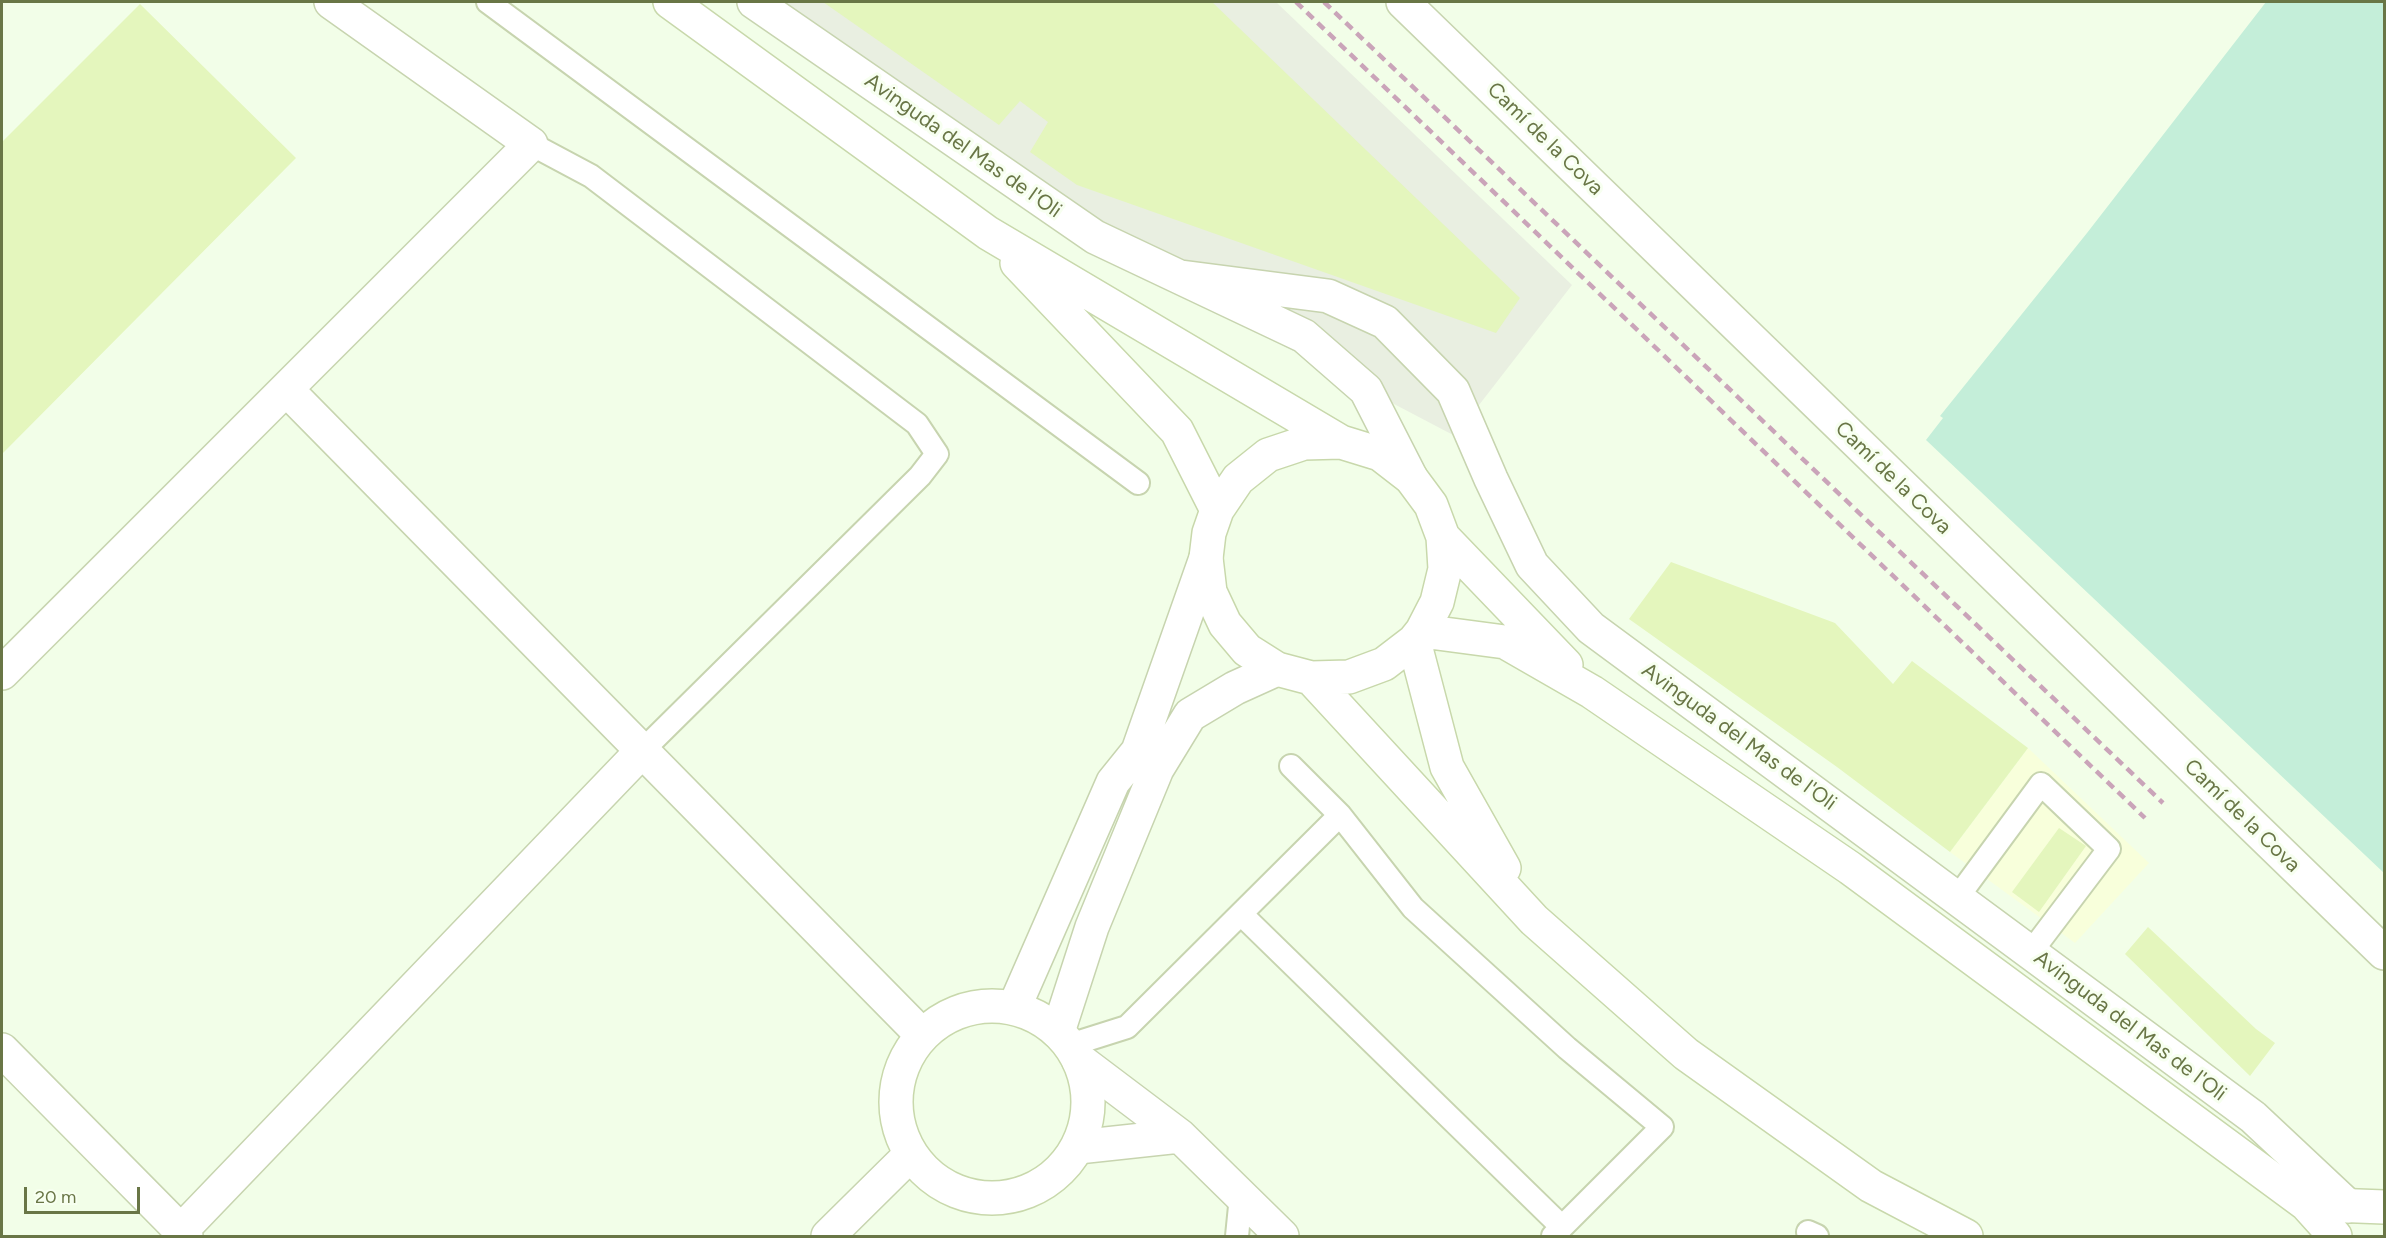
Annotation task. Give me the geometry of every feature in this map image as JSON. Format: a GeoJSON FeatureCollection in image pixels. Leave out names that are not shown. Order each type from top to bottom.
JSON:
{"type":"FeatureCollection","features":[{"type":"Feature","properties":{"kind":"street"},"geometry":{"type":"LineString","coordinates":[[2,673],[531,144],[331,2]]}},
{"type":"Feature","properties":{"kind":"street"},"geometry":{"type":"LineString","coordinates":[[670,2],[988,233],[1341,442],[1380,454],[1411,478],[1431,505],[1443,537],[1444,569],[1437,602],[1418,636],[1384,664],[1349,677],[1311,678],[1277,669],[1247,650],[1225,624],[1210,592],[1206,558]]}},
{"type":"Feature","properties":{"kind":"street","name":"Camí de la Cova"},"geometry":{"type":"LineString","coordinates":[[1403,2],[2385,953]]}},
{"type":"Feature","properties":{"kind":"street","name":"Avinguda del Mas de l'Oli"},"geometry":{"type":"LineString","coordinates":[[766,5],[1095,237],[1304,336],[1366,390],[1411,478]]}},
{"type":"Feature","properties":{"kind":"street"},"geometry":{"type":"LineString","coordinates":[[988,233],[1177,431],[1217,510]]}},
{"type":"Feature","properties":{"kind":"street","name":"Avinguda del Mas de l'Oli"},"geometry":{"type":"LineString","coordinates":[[1181,277],[1328,296],[1385,322],[1453,391],[1532,565],[1592,628],[2253,1117],[2348,1206]]}},
{"type":"Feature","properties":{"kind":"street"},"geometry":{"type":"LineString","coordinates":[[286,389],[922,1035]]}},
{"type":"Feature","properties":{"kind":"street"},"geometry":{"type":"LineString","coordinates":[[1014,1008],[1113,782],[1138,751],[1206,558],[1209,533],[1217,510],[1238,479],[1268,455],[1304,443],[1341,442]]}},
{"type":"Feature","properties":{"kind":"street"},"geometry":{"type":"LineString","coordinates":[[1443,537],[1592,692]]}},
{"type":"Feature","properties":{"kind":"street"},"geometry":{"type":"LineString","coordinates":[[1418,636],[1504,642],[1592,692],[1850,868],[2306,1204],[2335,1236]]}},
{"type":"Feature","properties":{"kind":"street"},"geometry":{"type":"LineString","coordinates":[[1418,636],[1447,767],[1534,920]]}},
{"type":"Feature","properties":{"kind":"street"},"geometry":{"type":"LineString","coordinates":[[1277,669],[1235,688],[1190,715],[1157,769],[1092,927],[1068,1046],[1087,1088],[1087,1118],[1078,1147],[1058,1173],[1029,1192],[996,1199],[963,1194],[933,1179],[910,1155],[897,1125],[895,1093],[904,1062],[922,1035],[949,1016],[981,1006],[1014,1008],[1037,1017],[1068,1046],[1180,1136],[1282,1236]]}},
{"type":"Feature","properties":{"kind":"street"},"geometry":{"type":"LineString","coordinates":[[1311,678],[1534,920],[1686,1054],[1871,1186],[1966,1236]]}},
{"type":"Feature","properties":{"kind":"street"},"geometry":{"type":"LineString","coordinates":[[2,1050],[184,1234],[642,751]]}},
{"type":"Feature","properties":{"kind":"street"},"geometry":{"type":"LineString","coordinates":[[1078,1147],[1180,1136]]}},
{"type":"Feature","properties":{"kind":"street"},"geometry":{"type":"LineString","coordinates":[[828,1236],[910,1155]]}},
{"type":"Feature","properties":{"kind":"street"},"geometry":{"type":"LineString","coordinates":[[2306,1204],[2385,1207]]}},
{"type":"Feature","properties":{"kind":"lane"},"geometry":{"type":"LineString","coordinates":[[488,2],[1138,483]]}},
{"type":"Feature","properties":{"kind":"lane"},"geometry":{"type":"LineString","coordinates":[[531,144],[591,176],[917,424],[937,453],[920,476],[642,751]]}},
{"type":"Feature","properties":{"kind":"lane"},"geometry":{"type":"LineString","coordinates":[[1241,914],[1558,1232],[1662,1127],[1567,1048],[1413,908],[1340,815],[1291,766]]}},
{"type":"Feature","properties":{"kind":"lane"},"geometry":{"type":"LineString","coordinates":[[1957,898],[2041,783],[2109,849],[2031,952]]}},
{"type":"Feature","properties":{"kind":"lane"},"geometry":{"type":"LineString","coordinates":[[1068,1046],[1127,1027],[1340,815]]}},
{"type":"Feature","properties":{"kind":"lane"},"geometry":{"type":"LineString","coordinates":[[1237,1236],[1241,1196]]}},
{"type":"Feature","properties":{"kind":"shaded area"},"geometry":{"type":"Polygon","coordinates":[[[750,2],[1276,2],[1572,285],[1455,436],[1053,225],[750,2]]]}},
{"type":"Feature","properties":{"kind":"shaded area"},"geometry":{"type":"Polygon","coordinates":[[[2266,2],[2384,2],[2384,873],[1926,440],[1943,418],[1940,416],[2087,233],[2266,2]]]}},
{"type":"Feature","properties":{"kind":"shaded area"},"geometry":{"type":"Polygon","coordinates":[[[2028,748],[2149,863],[2075,943],[1950,852],[2028,748]]]}},
{"type":"Feature","properties":{"kind":"building"},"geometry":{"type":"Polygon","coordinates":[[[823,2],[1212,2],[1520,298],[1496,333],[1077,185],[1030,152],[1048,122],[1020,101],[999,125],[823,2]]]}},
{"type":"Feature","properties":{"kind":"building"},"geometry":{"type":"Polygon","coordinates":[[[140,4],[296,158],[2,454],[2,142],[140,4]]]}},
{"type":"Feature","properties":{"kind":"building"},"geometry":{"type":"Polygon","coordinates":[[[1671,562],[1835,623],[1893,684],[1912,661],[2028,748],[1950,852],[1837,767],[1629,619],[1671,562]]]}},
{"type":"Feature","properties":{"kind":"building"},"geometry":{"type":"Polygon","coordinates":[[[2059,828],[2086,846],[2039,912],[2012,892],[2059,828]]]}},
{"type":"Feature","properties":{"kind":"building"},"geometry":{"type":"Polygon","coordinates":[[[2148,927],[2256,1029],[2275,1043],[2250,1076],[2125,954],[2148,927]]]}},
{"type":"Feature","properties":{"kind":"railway"},"geometry":{"type":"LineString","coordinates":[[1296,2],[2145,818]]}},
{"type":"Feature","properties":{"kind":"railway"},"geometry":{"type":"LineString","coordinates":[[1324,2],[2163,803]]}}]}
